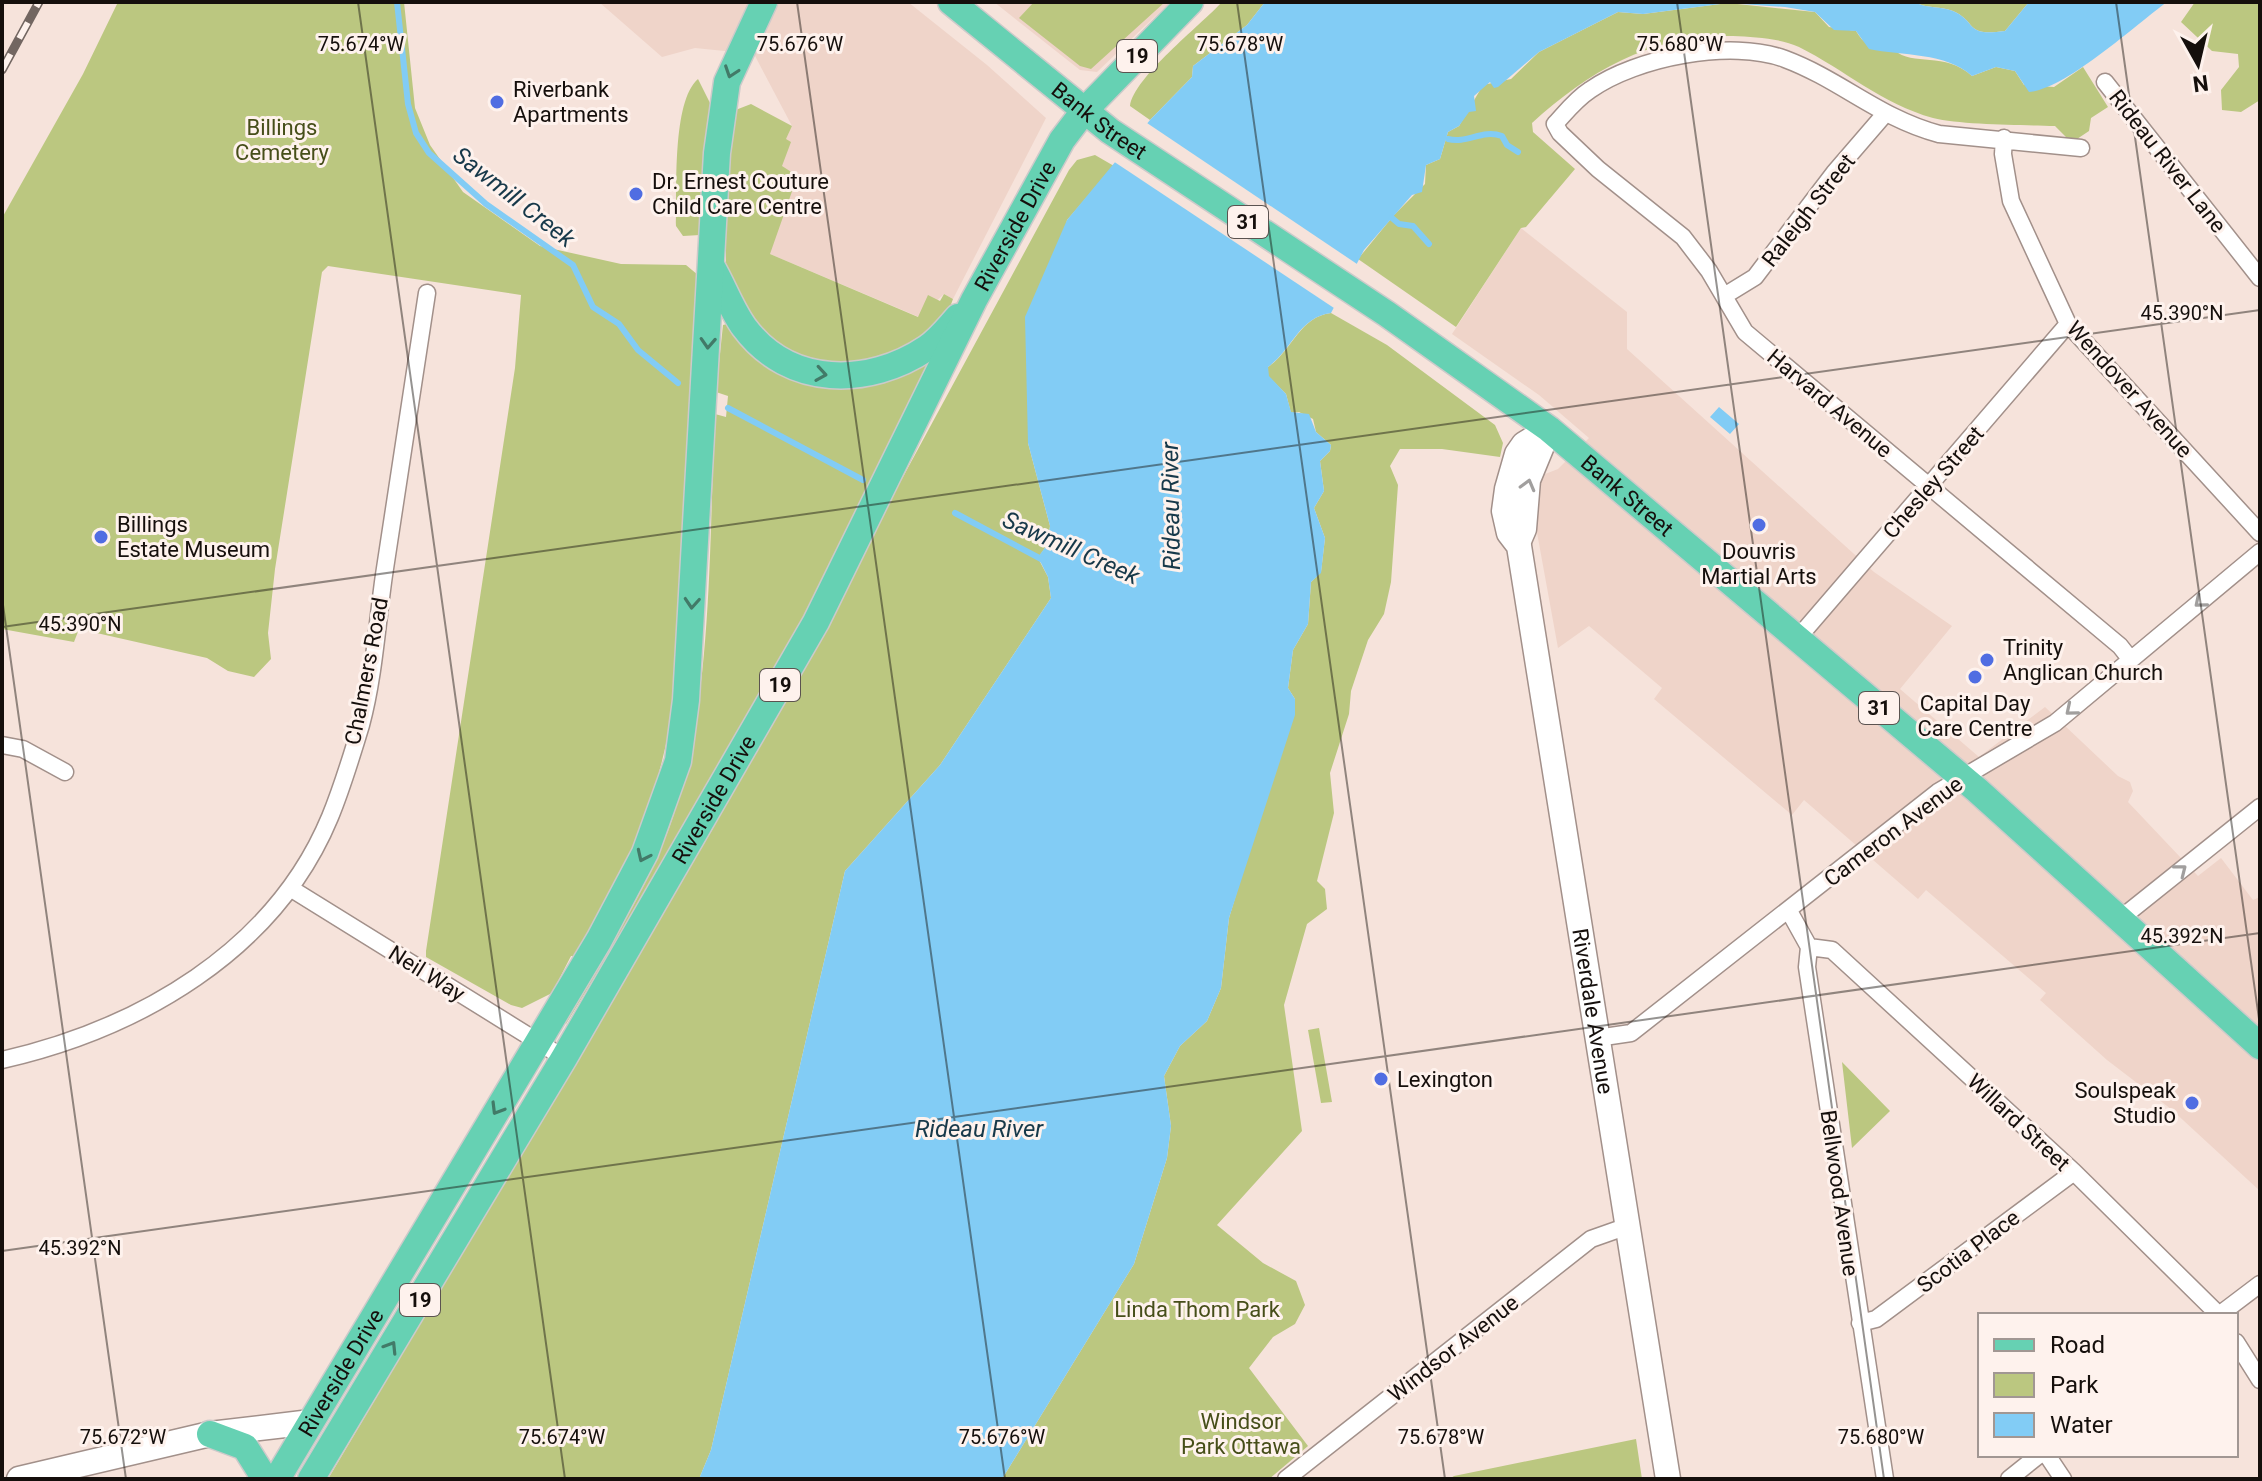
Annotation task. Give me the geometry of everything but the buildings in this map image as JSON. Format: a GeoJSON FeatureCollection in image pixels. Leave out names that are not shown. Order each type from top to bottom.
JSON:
{"type":"FeatureCollection","features":[{"type":"Feature","properties":{"kind":"main road","name":"Riverside Drive"},"geometry":{"type":"LineString","coordinates":[[277,1479],[645,853],[678,761],[686,700],[717,153],[727,82],[764,2]]}},
{"type":"Feature","properties":{"kind":"main road","name":"Bank Street"},"geometry":{"type":"LineString","coordinates":[[951,2],[1110,131],[1387,314],[1549,429],[1961,777],[2259,1043]]}},
{"type":"Feature","properties":{"kind":"main road","name":"Riverside Drive"},"geometry":{"type":"LineString","coordinates":[[311,1479],[564,1058],[816,622],[974,300],[1062,140],[1084,111],[1190,2]]}},
{"type":"Feature","properties":{"kind":"main road"},"geometry":{"type":"LineString","coordinates":[[712,265],[744,328],[771,353],[814,375],[871,374],[905,362],[930,346],[974,300]]}},
{"type":"Feature","properties":{"kind":"main road"},"geometry":{"type":"LineString","coordinates":[[210,1434],[245,1447],[265,1479]]}},
{"type":"Feature","properties":{"kind":"street","name":"Harvard Avenue"},"geometry":{"type":"LineString","coordinates":[[1884,115],[1816,73],[1783,58],[1724,52],[1673,58],[1617,75],[1590,90],[1555,124],[1560,133],[1598,169],[1683,237],[1745,332],[1929,488],[2008,550],[2120,646],[2131,660]]}},
{"type":"Feature","properties":{"kind":"street","name":"Rideau River Lane"},"geometry":{"type":"LineString","coordinates":[[2105,82],[2260,278]]}},
{"type":"Feature","properties":{"kind":"street"},"geometry":{"type":"LineString","coordinates":[[1884,115],[1939,134],[2081,148]]}},
{"type":"Feature","properties":{"kind":"street","name":"Raleigh Street"},"geometry":{"type":"LineString","coordinates":[[1724,296],[1755,277],[1834,173],[1884,115]]}},
{"type":"Feature","properties":{"kind":"street","name":"Wendover Avenue"},"geometry":{"type":"LineString","coordinates":[[2004,138],[2003,154],[2011,201],[2068,324],[2260,533]]}},
{"type":"Feature","properties":{"kind":"street","name":"Chalmers Road"},"geometry":{"type":"LineString","coordinates":[[2,1060],[57,1047],[163,1000],[207,972],[242,942],[290,888],[330,819],[362,722],[427,293]]}},
{"type":"Feature","properties":{"kind":"street","name":"Chesley Street"},"geometry":{"type":"LineString","coordinates":[[1797,639],[2068,324]]}},
{"type":"Feature","properties":{"kind":"street","name":"Riverdale Avenue"},"geometry":{"type":"LineString","coordinates":[[1549,429],[1524,444],[1513,465],[1504,511],[1509,533],[1518,543],[1625,1227],[1668,1479]]}},
{"type":"Feature","properties":{"kind":"street","name":"Cameron Avenue"},"geometry":{"type":"LineString","coordinates":[[1597,1038],[1631,1033],[1961,777],[2055,723],[2260,552]]}},
{"type":"Feature","properties":{"kind":"street"},"geometry":{"type":"LineString","coordinates":[[2,745],[23,749],[65,772]]}},
{"type":"Feature","properties":{"kind":"street"},"geometry":{"type":"LineString","coordinates":[[2120,919],[2260,807]]}},
{"type":"Feature","properties":{"kind":"street","name":"Neil Way"},"geometry":{"type":"LineString","coordinates":[[290,888],[564,1058]]}},
{"type":"Feature","properties":{"kind":"street","name":"Bellwood Avenue"},"geometry":{"type":"LineString","coordinates":[[1789,911],[1809,947],[1807,967],[1885,1479]]}},
{"type":"Feature","properties":{"kind":"street","name":"Willard Street"},"geometry":{"type":"LineString","coordinates":[[1809,947],[1832,950],[2074,1172],[2217,1313]]}},
{"type":"Feature","properties":{"kind":"street","name":"Scotia Place"},"geometry":{"type":"LineString","coordinates":[[1860,1323],[1876,1319],[2074,1172]]}},
{"type":"Feature","properties":{"kind":"street","name":"Windsor Avenue"},"geometry":{"type":"LineString","coordinates":[[1286,1479],[1591,1239],[1625,1227]]}},
{"type":"Feature","properties":{"kind":"street"},"geometry":{"type":"LineString","coordinates":[[2222,1313],[2260,1284]]}},
{"type":"Feature","properties":{"kind":"street"},"geometry":{"type":"LineString","coordinates":[[2238,1345],[2260,1380]]}},
{"type":"Feature","properties":{"kind":"street"},"geometry":{"type":"LineString","coordinates":[[19,1479],[210,1434],[311,1422],[336,1436]]}},
{"type":"Feature","properties":{"kind":"street"},"geometry":{"type":"LineString","coordinates":[[2009,1479],[2036,1457]]}},
{"type":"Feature","properties":{"kind":"street"},"geometry":{"type":"LineString","coordinates":[[2048,1457],[2063,1479]]}},
{"type":"Feature","properties":{"kind":"shaded area"},"geometry":{"type":"Polygon","coordinates":[[[599,2],[908,2],[987,65],[1046,118],[953,299],[944,294],[919,317],[770,254],[785,140],[792,126],[754,54],[695,48],[662,57],[599,2]]]}},
{"type":"Feature","properties":{"kind":"shaded area"},"geometry":{"type":"Polygon","coordinates":[[[994,2],[1170,2],[1097,72],[1080,70],[994,2]]]}},
{"type":"Feature","properties":{"kind":"shaded area"},"geometry":{"type":"Polygon","coordinates":[[[1521,228],[1627,312],[1627,349],[1874,572],[1952,626],[1900,689],[1979,757],[2045,707],[2118,776],[2130,782],[2133,791],[2128,802],[2198,876],[2221,858],[2253,900],[2260,897],[2260,1191],[2171,1109],[2107,1060],[2040,1000],[2046,993],[1926,890],[1918,899],[1804,800],[1792,815],[1654,699],[1662,688],[1589,626],[1558,648],[1534,516],[1540,476],[1558,469],[1589,438],[1539,395],[1452,334],[1521,228]]]}},
{"type":"Feature","properties":{"kind":"green space","name":"Billings Estate Museum"},"geometry":{"type":"Polygon","coordinates":[[[118,2],[404,2],[415,108],[430,145],[463,192],[540,246],[621,264],[686,265],[698,275],[676,691],[661,765],[640,830],[595,922],[575,956],[571,956],[552,993],[522,1008],[511,1005],[426,957],[515,368],[521,295],[328,266],[322,272],[275,569],[268,633],[271,659],[254,677],[228,671],[207,658],[79,629],[74,642],[2,629],[2,218],[83,74],[118,2]]]}},
{"type":"Feature","properties":{"kind":"green space"},"geometry":{"type":"Polygon","coordinates":[[[1034,2],[1165,2],[1091,69],[1080,66],[1019,18],[1034,2]]]}},
{"type":"Feature","properties":{"kind":"green space"},"geometry":{"type":"Polygon","coordinates":[[[1222,2],[1265,2],[1247,25],[1193,66],[1192,77],[1150,120],[1130,106],[1134,94],[1155,67],[1222,2]]]}},
{"type":"Feature","properties":{"kind":"green space"},"geometry":{"type":"Polygon","coordinates":[[[1915,2],[2029,2],[2005,31],[1983,32],[1953,11],[1915,2]]]}},
{"type":"Feature","properties":{"kind":"green space"},"geometry":{"type":"Polygon","coordinates":[[[2195,2],[2260,2],[2260,100],[2241,112],[2222,110],[2221,90],[2239,67],[2238,54],[2212,51],[2181,22],[2195,2]]]}},
{"type":"Feature","properties":{"kind":"green space"},"geometry":{"type":"Polygon","coordinates":[[[1728,3],[1815,12],[1829,27],[1856,31],[1867,44],[1877,49],[1951,64],[1972,76],[1996,67],[2015,71],[2024,85],[2054,87],[2083,67],[2108,107],[2091,118],[2089,131],[2077,139],[2068,139],[2055,126],[1945,120],[1914,112],[1791,44],[1766,38],[1733,36],[1676,41],[1624,59],[1600,72],[1532,123],[1533,132],[1575,169],[1526,227],[1521,228],[1456,327],[1358,259],[1394,215],[1425,184],[1426,165],[1440,159],[1448,132],[1459,126],[1483,85],[1511,79],[1539,52],[1618,12],[1643,14],[1728,3]]]}},
{"type":"Feature","properties":{"kind":"green space"},"geometry":{"type":"Polygon","coordinates":[[[698,79],[710,103],[700,235],[683,236],[676,226],[680,126],[690,90],[698,79]]]}},
{"type":"Feature","properties":{"kind":"green space"},"geometry":{"type":"Polygon","coordinates":[[[751,104],[792,126],[786,139],[791,142],[782,166],[796,175],[796,180],[770,254],[918,317],[928,295],[940,301],[944,294],[953,299],[946,318],[933,333],[874,366],[798,361],[759,332],[726,268],[726,174],[733,111],[751,104]]]}},
{"type":"Feature","properties":{"kind":"green space"},"geometry":{"type":"Polygon","coordinates":[[[1095,155],[1114,166],[1067,220],[1028,443],[1050,526],[1047,545],[1038,558],[1048,577],[1051,598],[940,765],[845,871],[711,1450],[699,1479],[328,1479],[712,830],[1069,170],[1077,160],[1095,155]]]}},
{"type":"Feature","properties":{"kind":"green space","name":"Linda Thom Park"},"geometry":{"type":"Polygon","coordinates":[[[1331,313],[1387,345],[1495,425],[1503,443],[1500,457],[1442,449],[1400,449],[1390,466],[1398,485],[1391,582],[1384,614],[1368,640],[1351,691],[1349,714],[1330,773],[1334,813],[1317,881],[1325,889],[1327,909],[1307,924],[1284,1005],[1302,1131],[1217,1225],[1263,1263],[1296,1281],[1305,1305],[1295,1324],[1273,1337],[1249,1368],[1308,1446],[1269,1479],[1002,1479],[1134,1264],[1167,1158],[1171,1126],[1164,1076],[1180,1046],[1207,1021],[1221,988],[1229,918],[1295,699],[1288,688],[1293,650],[1308,624],[1311,582],[1321,572],[1325,538],[1314,508],[1324,491],[1320,461],[1330,451],[1331,445],[1316,432],[1313,419],[1299,412],[1291,413],[1286,394],[1268,376],[1268,367],[1311,321],[1331,313]]]}},
{"type":"Feature","properties":{"kind":"green space"},"geometry":{"type":"Polygon","coordinates":[[[727,324],[796,376],[945,343],[756,712],[566,1024],[563,1022],[628,915],[656,859],[678,801],[689,756],[704,659],[715,414],[726,417],[728,396],[716,392],[723,325],[727,324]]]}},
{"type":"Feature","properties":{"kind":"green space"},"geometry":{"type":"Polygon","coordinates":[[[1319,1028],[1332,1102],[1321,1103],[1308,1030],[1319,1028]]]}},
{"type":"Feature","properties":{"kind":"green space"},"geometry":{"type":"Polygon","coordinates":[[[1842,1062],[1890,1111],[1852,1148],[1842,1062]]]}},
{"type":"Feature","properties":{"kind":"green space"},"geometry":{"type":"Polygon","coordinates":[[[1636,1439],[1642,1479],[1449,1479],[1454,1476],[1636,1439]]]}},
{"type":"Feature","properties":{"kind":"water","name":"Rideau River"},"geometry":{"type":"Polygon","coordinates":[[[1265,2],[1915,2],[1953,11],[1977,30],[1992,32],[2005,31],[2029,2],[2167,2],[2080,69],[2062,80],[2029,92],[2015,71],[1996,67],[1972,76],[1937,59],[1869,49],[1856,31],[1834,30],[1815,12],[1728,3],[1643,14],[1618,12],[1539,52],[1498,87],[1494,88],[1490,82],[1474,96],[1476,111],[1469,112],[1459,126],[1448,132],[1440,159],[1426,165],[1422,192],[1412,195],[1364,250],[1331,313],[1303,327],[1268,367],[1269,376],[1286,394],[1291,412],[1309,414],[1316,432],[1331,445],[1330,451],[1320,461],[1324,491],[1314,508],[1325,538],[1321,573],[1311,582],[1308,624],[1293,650],[1288,688],[1295,699],[1295,715],[1229,918],[1221,988],[1207,1021],[1180,1046],[1164,1076],[1171,1126],[1167,1158],[1134,1264],[1002,1479],[699,1479],[711,1450],[845,871],[940,765],[1051,598],[1048,577],[1038,557],[1047,545],[1050,526],[1028,443],[1025,317],[1067,220],[1150,120],[1192,77],[1193,66],[1247,25],[1265,2]]]}},
{"type":"Feature","properties":{"kind":"water"},"geometry":{"type":"Polygon","coordinates":[[[1719,407],[1739,424],[1730,434],[1710,417],[1719,407]]]}},
{"type":"Feature","properties":{"kind":"pier"},"geometry":{"type":"Polygon","coordinates":[[[1144,121],[1360,266],[1337,310],[1113,161],[1144,121]]]}},
{"type":"Feature","properties":{"kind":"waterway","name":"Sawmill Creek"},"geometry":{"type":"LineString","coordinates":[[397,2],[408,104],[416,133],[429,153],[486,204],[573,265],[593,307],[619,324],[638,350],[678,383]]}},
{"type":"Feature","properties":{"kind":"waterway"},"geometry":{"type":"LineString","coordinates":[[1448,139],[1462,140],[1495,134],[1502,136],[1507,145],[1518,152]]}},
{"type":"Feature","properties":{"kind":"waterway"},"geometry":{"type":"LineString","coordinates":[[1392,218],[1399,224],[1413,226],[1429,244]]}},
{"type":"Feature","properties":{"kind":"waterway","name":"Sawmill Creek"},"geometry":{"type":"LineString","coordinates":[[728,408],[863,480]]}},
{"type":"Feature","properties":{"kind":"waterway","name":"Sawmill Creek"},"geometry":{"type":"LineString","coordinates":[[955,513],[1043,560]]}},
{"type":"Feature","properties":{"kind":"railway"},"geometry":{"type":"LineString","coordinates":[[2,70],[39,2]]}},
{"type":"Feature","properties":{"kind":"place","name":"Riverbank Apartments"},"geometry":{"type":"Point","coordinates":[497,102]}},
{"type":"Feature","properties":{"kind":"place","name":"Dr. Ernest Couture Child Care Centre"},"geometry":{"type":"Point","coordinates":[636,194]}},
{"type":"Feature","properties":{"kind":"place","name":"Douvris Martial Arts"},"geometry":{"type":"Point","coordinates":[1759,525]}},
{"type":"Feature","properties":{"kind":"place","name":"Billings Estate Museum"},"geometry":{"type":"Point","coordinates":[101,537]}},
{"type":"Feature","properties":{"kind":"place","name":"Trinity Anglican Church"},"geometry":{"type":"Point","coordinates":[1987,660]}},
{"type":"Feature","properties":{"kind":"place","name":"Capital Day Care Centre"},"geometry":{"type":"Point","coordinates":[1975,677]}},
{"type":"Feature","properties":{"kind":"place","name":"Lexington"},"geometry":{"type":"Point","coordinates":[1381,1079]}},
{"type":"Feature","properties":{"kind":"place","name":"Soulspeak Studio"},"geometry":{"type":"Point","coordinates":[2192,1103]}},
{"type":"Feature","properties":{"kind":"park label","name":"Billings Cemetery"},"geometry":{"type":"Point","coordinates":[282,140]}},
{"type":"Feature","properties":{"kind":"park label","name":"Windsor Park Ottawa"},"geometry":{"type":"Point","coordinates":[1241,1434]}}]}
